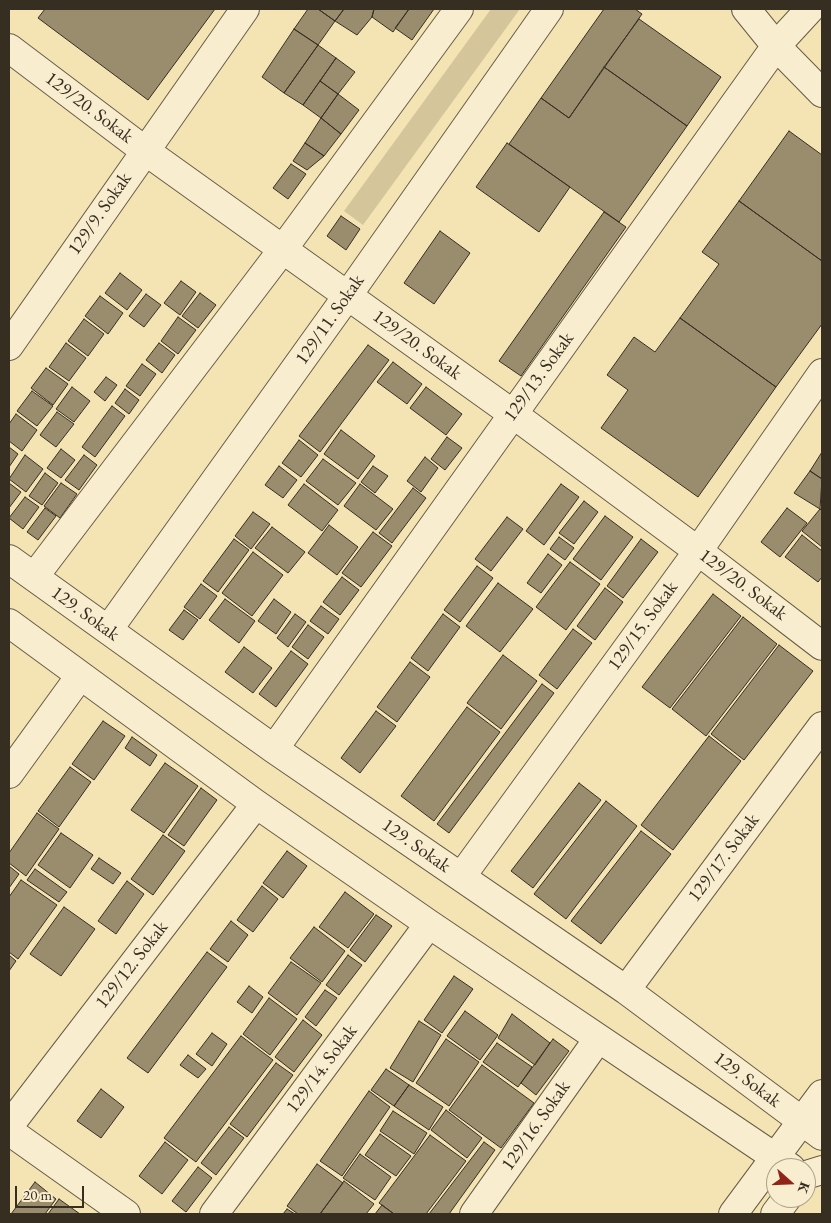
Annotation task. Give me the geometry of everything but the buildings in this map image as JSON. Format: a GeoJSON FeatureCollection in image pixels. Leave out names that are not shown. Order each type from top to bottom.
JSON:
{"type":"FeatureCollection","features":[{"type":"Feature","properties":{"kind":"street","name":"129/9. Sokak"},"geometry":{"type":"LineString","coordinates":[[9,346],[144,150],[245,9]]}},
{"type":"Feature","properties":{"kind":"street"},"geometry":{"type":"LineString","coordinates":[[34,577],[282,250],[459,9]]}},
{"type":"Feature","properties":{"kind":"street","name":"129/11. Sokak"},"geometry":{"type":"LineString","coordinates":[[108,630],[348,295],[549,9]]}},
{"type":"Feature","properties":{"kind":"street"},"geometry":{"type":"LineString","coordinates":[[746,9],[776,46],[822,93]]}},
{"type":"Feature","properties":{"kind":"street","name":"129/13. Sokak"},"geometry":{"type":"LineString","coordinates":[[274,749],[776,46],[810,9]]}},
{"type":"Feature","properties":{"kind":"street","name":"129/20. Sokak"},"geometry":{"type":"LineString","coordinates":[[9,48],[144,150],[512,414],[698,551],[822,646]]}},
{"type":"Feature","properties":{"kind":"street","name":"129/15. Sokak"},"geometry":{"type":"LineString","coordinates":[[461,878],[698,551],[822,373]]}},
{"type":"Feature","properties":{"kind":"street","name":"129. Sokak"},"geometry":{"type":"LineString","coordinates":[[9,559],[274,749],[626,990],[812,1129]]}},
{"type":"Feature","properties":{"kind":"street"},"geometry":{"type":"LineString","coordinates":[[11,630],[80,676],[256,804],[429,924],[776,1158]]}},
{"type":"Feature","properties":{"kind":"street"},"geometry":{"type":"LineString","coordinates":[[9,774],[80,676]]}},
{"type":"Feature","properties":{"kind":"street","name":"129/17. Sokak"},"geometry":{"type":"LineString","coordinates":[[626,990],[822,726]]}},
{"type":"Feature","properties":{"kind":"street","name":"129/12. Sokak"},"geometry":{"type":"LineString","coordinates":[[9,1126],[256,804]]}},
{"type":"Feature","properties":{"kind":"street","name":"129/14. Sokak"},"geometry":{"type":"LineString","coordinates":[[214,1214],[429,924]]}},
{"type":"Feature","properties":{"kind":"street","name":"129/16. Sokak"},"geometry":{"type":"LineString","coordinates":[[474,1214],[598,1038]]}},
{"type":"Feature","properties":{"kind":"street"},"geometry":{"type":"LineString","coordinates":[[787,1158],[812,1129],[822,1094]]}},
{"type":"Feature","properties":{"kind":"street"},"geometry":{"type":"LineString","coordinates":[[9,1131],[126,1214]]}},
{"type":"Feature","properties":{"kind":"street"},"geometry":{"type":"LineString","coordinates":[[733,1214],[766,1180]]}},
{"type":"Feature","properties":{"kind":"shaded area"},"geometry":{"type":"Polygon","coordinates":[[[491,9],[520,9],[363,225],[344,211],[491,9]]]}}]}
